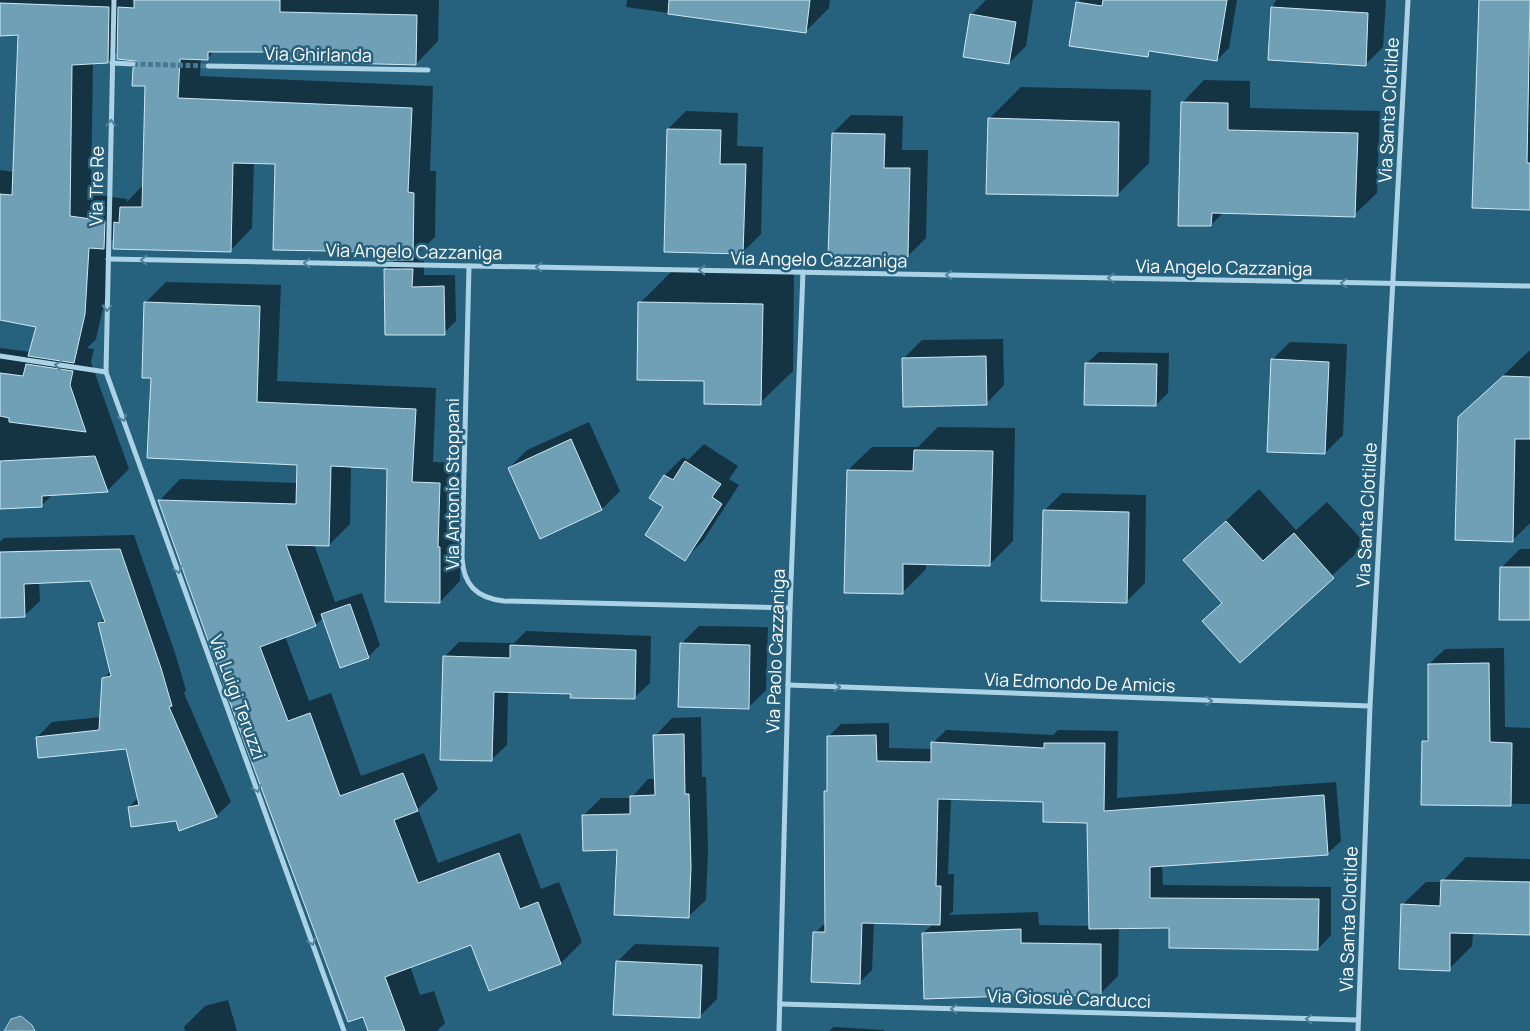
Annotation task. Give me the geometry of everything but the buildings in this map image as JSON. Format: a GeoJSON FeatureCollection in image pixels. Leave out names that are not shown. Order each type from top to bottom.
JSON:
{"type":"FeatureCollection","features":[{"type":"Feature","properties":{"kind":"street","name":"Via Tre Re"},"geometry":{"type":"LineString","coordinates":[[106,372],[114,0]]}},
{"type":"Feature","properties":{"kind":"street","name":"Via Santa Clotilde"},"geometry":{"type":"LineString","coordinates":[[1358,1031],[1370,706],[1408,0]]}},
{"type":"Feature","properties":{"kind":"street"},"geometry":{"type":"LineString","coordinates":[[112,64],[133,64]]}},
{"type":"Feature","properties":{"kind":"street","name":"Via Ghirlanda"},"geometry":{"type":"LineString","coordinates":[[208,66],[428,70]]}},
{"type":"Feature","properties":{"kind":"street","name":"Via Angelo Cazzaniga"},"geometry":{"type":"LineString","coordinates":[[108,259],[1530,286]]}},
{"type":"Feature","properties":{"kind":"street","name":"Via Antonio Stoppani"},"geometry":{"type":"LineString","coordinates":[[469,266],[462,557],[464,575],[473,590],[486,598],[504,601],[790,608]]}},
{"type":"Feature","properties":{"kind":"street","name":"Via Paolo Cazzaniga"},"geometry":{"type":"LineString","coordinates":[[779,1031],[790,608],[803,272]]}},
{"type":"Feature","properties":{"kind":"street"},"geometry":{"type":"LineString","coordinates":[[0,356],[106,372]]}},
{"type":"Feature","properties":{"kind":"street","name":"Via Luigi Teruzzi"},"geometry":{"type":"LineString","coordinates":[[106,372],[344,1031]]}},
{"type":"Feature","properties":{"kind":"street","name":"Via Edmondo De Amicis"},"geometry":{"type":"LineString","coordinates":[[788,685],[1370,706]]}},
{"type":"Feature","properties":{"kind":"street","name":"Via Giosuè Carducci"},"geometry":{"type":"LineString","coordinates":[[780,1004],[1358,1020]]}},
{"type":"Feature","properties":{"kind":"water"},"geometry":{"type":"Polygon","coordinates":[[[21,1016],[32,1025],[35,1031],[4,1031],[11,1019],[21,1016]]]}},
{"type":"Feature","properties":{"kind":"tunnel"},"geometry":{"type":"LineString","coordinates":[[133,64],[208,66]]}}]}
